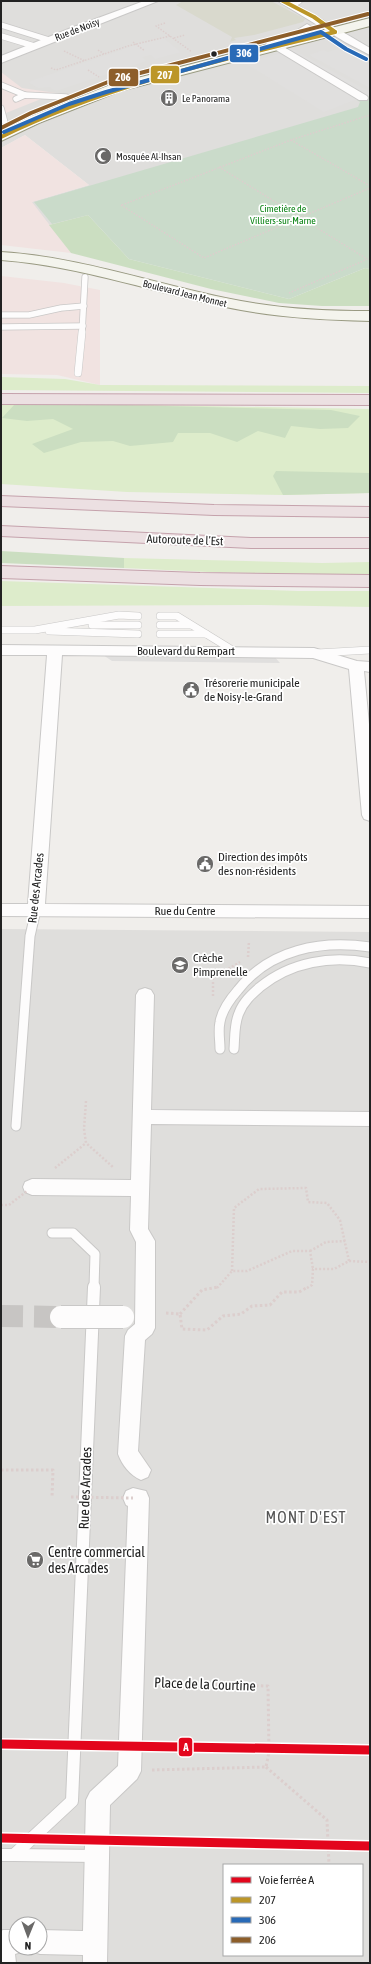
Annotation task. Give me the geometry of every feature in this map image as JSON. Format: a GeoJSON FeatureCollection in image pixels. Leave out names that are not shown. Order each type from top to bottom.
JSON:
{"type":"FeatureCollection","features":[{"type":"Feature","properties":{"kind":"highway"},"geometry":{"type":"LineString","coordinates":[[1,399],[370,400]]}},
{"type":"Feature","properties":{"kind":"highway"},"geometry":{"type":"LineString","coordinates":[[1,501],[206,510],[370,512]]}},
{"type":"Feature","properties":{"kind":"highway","name":"Autoroute de l’Est"},"geometry":{"type":"LineString","coordinates":[[1,531],[244,543],[370,543]]}},
{"type":"Feature","properties":{"kind":"highway"},"geometry":{"type":"LineString","coordinates":[[1,572],[200,579],[370,581]]}},
{"type":"Feature","properties":{"kind":"main road"},"geometry":{"type":"LineString","coordinates":[[2,112],[66,97],[137,74],[307,27],[323,23],[370,18]]}},
{"type":"Feature","properties":{"kind":"main road"},"geometry":{"type":"LineString","coordinates":[[1,137],[34,120],[115,88],[370,22]]}},
{"type":"Feature","properties":{"kind":"main road","name":"Boulevard Jean Monnet"},"geometry":{"type":"LineString","coordinates":[[1,256],[52,260],[253,309],[310,315],[370,316]]}},
{"type":"Feature","properties":{"kind":"main road","name":"Boulevard Jean Monnet"},"geometry":{"type":"LineString","coordinates":[[1,266],[50,270],[253,316],[303,322],[370,324]]}},
{"type":"Feature","properties":{"kind":"street","name":"Rue de Noisy"},"geometry":{"type":"LineString","coordinates":[[1,60],[49,40],[153,1]]}},
{"type":"Feature","properties":{"kind":"street"},"geometry":{"type":"LineString","coordinates":[[291,2],[335,32],[370,52]]}},
{"type":"Feature","properties":{"kind":"street"},"geometry":{"type":"LineString","coordinates":[[307,27],[294,36],[272,42],[272,44],[274,47],[363,98]]}},
{"type":"Feature","properties":{"kind":"street","name":"Boulevard du Rempart"},"geometry":{"type":"LineString","coordinates":[[1,650],[234,651],[314,653],[363,667]]}},
{"type":"Feature","properties":{"kind":"street","name":"Rue des Arcades"},"geometry":{"type":"LineString","coordinates":[[36,910],[55,650]]}},
{"type":"Feature","properties":{"kind":"street"},"geometry":{"type":"LineString","coordinates":[[363,667],[370,815]]}},
{"type":"Feature","properties":{"kind":"street","name":"Rue du Centre"},"geometry":{"type":"LineString","coordinates":[[1,910],[370,912]]}},
{"type":"Feature","properties":{"kind":"street"},"geometry":{"type":"LineString","coordinates":[[141,1470],[128,1454],[134,1336],[145,1328],[146,1241],[139,1230],[139,1188],[143,1117],[145,994]]}},
{"type":"Feature","properties":{"kind":"street"},"geometry":{"type":"LineString","coordinates":[[143,1117],[370,1119]]}},
{"type":"Feature","properties":{"kind":"street"},"geometry":{"type":"LineString","coordinates":[[29,1189],[139,1188]]}},
{"type":"Feature","properties":{"kind":"street"},"geometry":{"type":"LineString","coordinates":[[60,1317],[122,1317]]}},
{"type":"Feature","properties":{"kind":"street"},"geometry":{"type":"LineString","coordinates":[[48,1944],[95,1953],[98,1800],[129,1771],[139,1498],[133,1498]]}},
{"type":"Feature","properties":{"kind":"street"},"geometry":{"type":"LineString","coordinates":[[4,1963],[2,1960],[3,1942],[8,1942]]}},
{"type":"Feature","properties":{"kind":"lane"},"geometry":{"type":"LineString","coordinates":[[1,25],[49,40]]}},
{"type":"Feature","properties":{"kind":"lane"},"geometry":{"type":"LineString","coordinates":[[1,36],[34,46]]}},
{"type":"Feature","properties":{"kind":"lane"},"geometry":{"type":"LineString","coordinates":[[1,85],[25,95],[66,97]]}},
{"type":"Feature","properties":{"kind":"lane"},"geometry":{"type":"LineString","coordinates":[[16,99],[25,95]]}},
{"type":"Feature","properties":{"kind":"lane"},"geometry":{"type":"LineString","coordinates":[[78,373],[83,326],[85,277]]}},
{"type":"Feature","properties":{"kind":"lane"},"geometry":{"type":"LineString","coordinates":[[1,314],[29,315],[84,306]]}},
{"type":"Feature","properties":{"kind":"lane"},"geometry":{"type":"LineString","coordinates":[[1,308],[33,309],[44,312]]}},
{"type":"Feature","properties":{"kind":"lane"},"geometry":{"type":"LineString","coordinates":[[1,327],[83,326]]}},
{"type":"Feature","properties":{"kind":"lane"},"geometry":{"type":"LineString","coordinates":[[35,630],[119,616],[138,616]]}},
{"type":"Feature","properties":{"kind":"lane"},"geometry":{"type":"LineString","coordinates":[[160,616],[177,616],[234,651]]}},
{"type":"Feature","properties":{"kind":"lane"},"geometry":{"type":"LineString","coordinates":[[68,624],[138,625]]}},
{"type":"Feature","properties":{"kind":"lane"},"geometry":{"type":"LineString","coordinates":[[160,625],[192,626]]}},
{"type":"Feature","properties":{"kind":"lane"},"geometry":{"type":"LineString","coordinates":[[1,630],[138,634]]}},
{"type":"Feature","properties":{"kind":"lane"},"geometry":{"type":"LineString","coordinates":[[160,634],[206,634]]}},
{"type":"Feature","properties":{"kind":"lane"},"geometry":{"type":"LineString","coordinates":[[314,653],[370,650]]}},
{"type":"Feature","properties":{"kind":"lane","name":"Rue des Arcades"},"geometry":{"type":"LineString","coordinates":[[16,1126],[30,936],[36,910]]}},
{"type":"Feature","properties":{"kind":"lane"},"geometry":{"type":"LineString","coordinates":[[220,1049],[221,1020],[235,992],[253,972],[279,956],[306,947],[337,944],[370,945]]}},
{"type":"Feature","properties":{"kind":"lane"},"geometry":{"type":"LineString","coordinates":[[234,1049],[235,1021],[244,1002],[256,990],[286,970],[319,961],[361,960],[370,963]]}},
{"type":"Feature","properties":{"kind":"lane","name":"Rue des Arcades"},"geometry":{"type":"LineString","coordinates":[[14,1855],[72,1801],[95,1254],[73,1233],[52,1233]]}},
{"type":"Feature","properties":{"kind":"lane"},"geometry":{"type":"LineString","coordinates":[[1,1855],[106,1856]]}},
{"type":"Feature","properties":{"kind":"path"},"geometry":{"type":"LineString","coordinates":[[165,23],[156,26],[192,52]]}},
{"type":"Feature","properties":{"kind":"path"},"geometry":{"type":"LineString","coordinates":[[174,39],[185,35]]}},
{"type":"Feature","properties":{"kind":"path"},"geometry":{"type":"LineString","coordinates":[[51,68],[56,70],[136,44],[170,36]]}},
{"type":"Feature","properties":{"kind":"path"},"geometry":{"type":"LineString","coordinates":[[133,42],[145,51]]}},
{"type":"Feature","properties":{"kind":"path"},"geometry":{"type":"LineString","coordinates":[[61,49],[86,61]]}},
{"type":"Feature","properties":{"kind":"path"},"geometry":{"type":"LineString","coordinates":[[98,50],[105,54]]}},
{"type":"Feature","properties":{"kind":"path"},"geometry":{"type":"LineString","coordinates":[[88,70],[100,78]]}},
{"type":"Feature","properties":{"kind":"path"},"geometry":{"type":"LineString","coordinates":[[370,115],[291,140],[121,205],[204,258],[302,218],[370,187]]}},
{"type":"Feature","properties":{"kind":"path"},"geometry":{"type":"LineString","coordinates":[[291,140],[370,187]]}},
{"type":"Feature","properties":{"kind":"path"},"geometry":{"type":"LineString","coordinates":[[219,167],[367,259]]}},
{"type":"Feature","properties":{"kind":"path"},"geometry":{"type":"LineString","coordinates":[[289,292],[370,258]]}},
{"type":"Feature","properties":{"kind":"path"},"geometry":{"type":"LineString","coordinates":[[249,941],[249,955]]}},
{"type":"Feature","properties":{"kind":"path"},"geometry":{"type":"LineString","coordinates":[[86,1101],[84,1129],[86,1144],[119,1172]]}},
{"type":"Feature","properties":{"kind":"path"},"geometry":{"type":"LineString","coordinates":[[53,1169],[86,1144]]}},
{"type":"Feature","properties":{"kind":"path"},"geometry":{"type":"LineString","coordinates":[[180,1314],[202,1290],[217,1288],[232,1271],[234,1208],[259,1189],[306,1188],[308,1202],[327,1203],[340,1220],[348,1261]]}},
{"type":"Feature","properties":{"kind":"path"},"geometry":{"type":"LineString","coordinates":[[1,1205],[9,1205],[29,1189]]}},
{"type":"Feature","properties":{"kind":"path"},"geometry":{"type":"LineString","coordinates":[[232,1271],[247,1271],[292,1251],[310,1251],[326,1242],[345,1241]]}},
{"type":"Feature","properties":{"kind":"path"},"geometry":{"type":"LineString","coordinates":[[180,1314],[182,1329],[207,1330],[223,1316],[242,1314],[252,1306],[270,1305],[282,1292],[299,1292],[312,1285],[313,1268],[310,1251]]}},
{"type":"Feature","properties":{"kind":"path"},"geometry":{"type":"LineString","coordinates":[[313,1268],[334,1269],[348,1261],[370,1262]]}},
{"type":"Feature","properties":{"kind":"path"},"geometry":{"type":"LineString","coordinates":[[145,1328],[163,1312],[180,1314]]}},
{"type":"Feature","properties":{"kind":"path"},"geometry":{"type":"LineString","coordinates":[[1,1470],[53,1470],[52,1497]]}},
{"type":"Feature","properties":{"kind":"path"},"geometry":{"type":"LineString","coordinates":[[72,1497],[133,1498]]}},
{"type":"Feature","properties":{"kind":"path","name":"Place de la Courtine"},"geometry":{"type":"LineString","coordinates":[[132,1682],[268,1686],[268,1752],[266,1767]]}},
{"type":"Feature","properties":{"kind":"path"},"geometry":{"type":"LineString","coordinates":[[129,1771],[266,1767],[327,1820],[329,1864]]}},
{"type":"Feature","properties":{"kind":"shaded area"},"geometry":{"type":"Polygon","coordinates":[[[1,1],[370,1],[370,269],[88,215],[49,225],[31,202],[89,185],[25,135],[1,148],[1,1]]]}},
{"type":"Feature","properties":{"kind":"shaded area"},"geometry":{"type":"Polygon","coordinates":[[[183,1],[271,1],[305,19],[303,22],[254,35],[234,38],[236,40],[230,42],[232,37],[176,5],[183,1]]]}},
{"type":"Feature","properties":{"kind":"shaded area"},"geometry":{"type":"Polygon","coordinates":[[[164,38],[181,52],[155,59],[150,55],[142,57],[146,61],[56,91],[49,87],[38,88],[28,82],[136,45],[164,38]]]}},
{"type":"Feature","properties":{"kind":"shaded area"},"geometry":{"type":"Polygon","coordinates":[[[351,47],[370,57],[370,88],[309,55],[323,50],[328,52],[340,48],[351,47]]]}},
{"type":"Feature","properties":{"kind":"shaded area"},"geometry":{"type":"Polygon","coordinates":[[[294,50],[370,92],[370,94],[324,112],[245,63],[294,50]]]}},
{"type":"Feature","properties":{"kind":"shaded area"},"geometry":{"type":"Polygon","coordinates":[[[1,72],[22,88],[56,93],[1,115],[1,72]]]}},
{"type":"Feature","properties":{"kind":"shaded area"},"geometry":{"type":"Polygon","coordinates":[[[25,135],[89,185],[32,202],[71,253],[1,245],[1,148],[25,135]]]}},
{"type":"Feature","properties":{"kind":"shaded area"},"geometry":{"type":"Polygon","coordinates":[[[1,276],[64,283],[100,290],[100,385],[57,375],[1,374],[1,276]]]}},
{"type":"Feature","properties":{"kind":"shaded area"},"geometry":{"type":"Polygon","coordinates":[[[103,655],[273,655],[280,663],[112,661],[103,655]]]}},
{"type":"Feature","properties":{"kind":"shaded area"},"geometry":{"type":"Polygon","coordinates":[[[1,929],[370,932],[370,1963],[1,1963],[1,929]]]}},
{"type":"Feature","properties":{"kind":"green space","name":"Cimetière de Villiers-sur-Marne"},"geometry":{"type":"Polygon","coordinates":[[[369,96],[370,269],[365,268],[289,299],[129,259],[88,215],[52,224],[34,202],[358,107],[360,102],[357,100],[369,96]]]}},
{"type":"Feature","properties":{"kind":"green space"},"geometry":{"type":"Polygon","coordinates":[[[88,215],[129,259],[289,299],[365,268],[370,269],[370,306],[322,306],[279,303],[211,289],[71,253],[49,225],[88,215]]]}},
{"type":"Feature","properties":{"kind":"green space"},"geometry":{"type":"Polygon","coordinates":[[[1,377],[65,379],[100,385],[370,386],[370,393],[1,390],[1,377]]]}},
{"type":"Feature","properties":{"kind":"green space"},"geometry":{"type":"Polygon","coordinates":[[[43,403],[370,409],[370,493],[283,495],[127,492],[1,484],[1,405],[43,403]]]}},
{"type":"Feature","properties":{"kind":"green space"},"geometry":{"type":"Polygon","coordinates":[[[43,403],[331,410],[360,416],[348,428],[320,429],[291,426],[285,438],[258,431],[237,442],[210,433],[178,433],[173,442],[130,446],[113,441],[81,442],[44,453],[32,444],[73,429],[53,419],[27,421],[2,418],[14,405],[43,403]]]}},
{"type":"Feature","properties":{"kind":"green space"},"geometry":{"type":"Polygon","coordinates":[[[276,471],[370,473],[370,493],[283,495],[273,476],[276,471]]]}},
{"type":"Feature","properties":{"kind":"green space"},"geometry":{"type":"Polygon","coordinates":[[[1,551],[124,558],[124,568],[1,563],[1,551]]]}},
{"type":"Feature","properties":{"kind":"green space"},"geometry":{"type":"Polygon","coordinates":[[[124,558],[322,563],[370,562],[370,575],[208,572],[124,568],[124,558]]]}},
{"type":"Feature","properties":{"kind":"green space"},"geometry":{"type":"Polygon","coordinates":[[[1,581],[298,591],[370,591],[370,607],[261,605],[1,606],[1,581]]]}},
{"type":"Feature","properties":{"kind":"tunnel"},"geometry":{"type":"LineString","coordinates":[[1,1316],[61,1317]]}},
{"type":"Feature","properties":{"kind":"rail line","name":"A"},"geometry":{"type":"LineString","coordinates":[[1,1744],[370,1750]]}},
{"type":"Feature","properties":{"kind":"rail line","name":"A"},"geometry":{"type":"LineString","coordinates":[[1,1838],[370,1846]]}},
{"type":"Feature","properties":{"kind":"transit line","name":"207"},"geometry":{"type":"LineString","coordinates":[[283,1],[314,17],[335,32]]}},
{"type":"Feature","properties":{"kind":"transit line","name":"206"},"geometry":{"type":"LineString","coordinates":[[1,128],[31,113],[113,80],[368,14]]}},
{"type":"Feature","properties":{"kind":"transit line","name":"306"},"geometry":{"type":"LineString","coordinates":[[4,132],[69,104],[106,92],[321,32],[346,49],[366,59]]}},
{"type":"Feature","properties":{"kind":"transit line","name":"207"},"geometry":{"type":"LineString","coordinates":[[1,137],[71,106],[143,81],[207,63],[335,32]]}},
{"type":"Feature","properties":{"kind":"place","name":"Le Panorama"},"geometry":{"type":"Point","coordinates":[169,98]}},
{"type":"Feature","properties":{"kind":"place","name":"Mosquée Al-Ihsan"},"geometry":{"type":"Point","coordinates":[103,156]}},
{"type":"Feature","properties":{"kind":"place","name":"Trésorerie municipale de Noisy-le-Grand"},"geometry":{"type":"Point","coordinates":[191,690]}},
{"type":"Feature","properties":{"kind":"place","name":"Direction des impôts des non-résidents"},"geometry":{"type":"Point","coordinates":[205,864]}},
{"type":"Feature","properties":{"kind":"place","name":"Crèche Pimprenelle"},"geometry":{"type":"Point","coordinates":[180,965]}},
{"type":"Feature","properties":{"kind":"place","name":"Centre commercial des Arcades"},"geometry":{"type":"Point","coordinates":[35,1560]}},
{"type":"Feature","properties":{"kind":"district","name":"MONT D'EST"},"geometry":{"type":"Point","coordinates":[306,1517]}}]}
